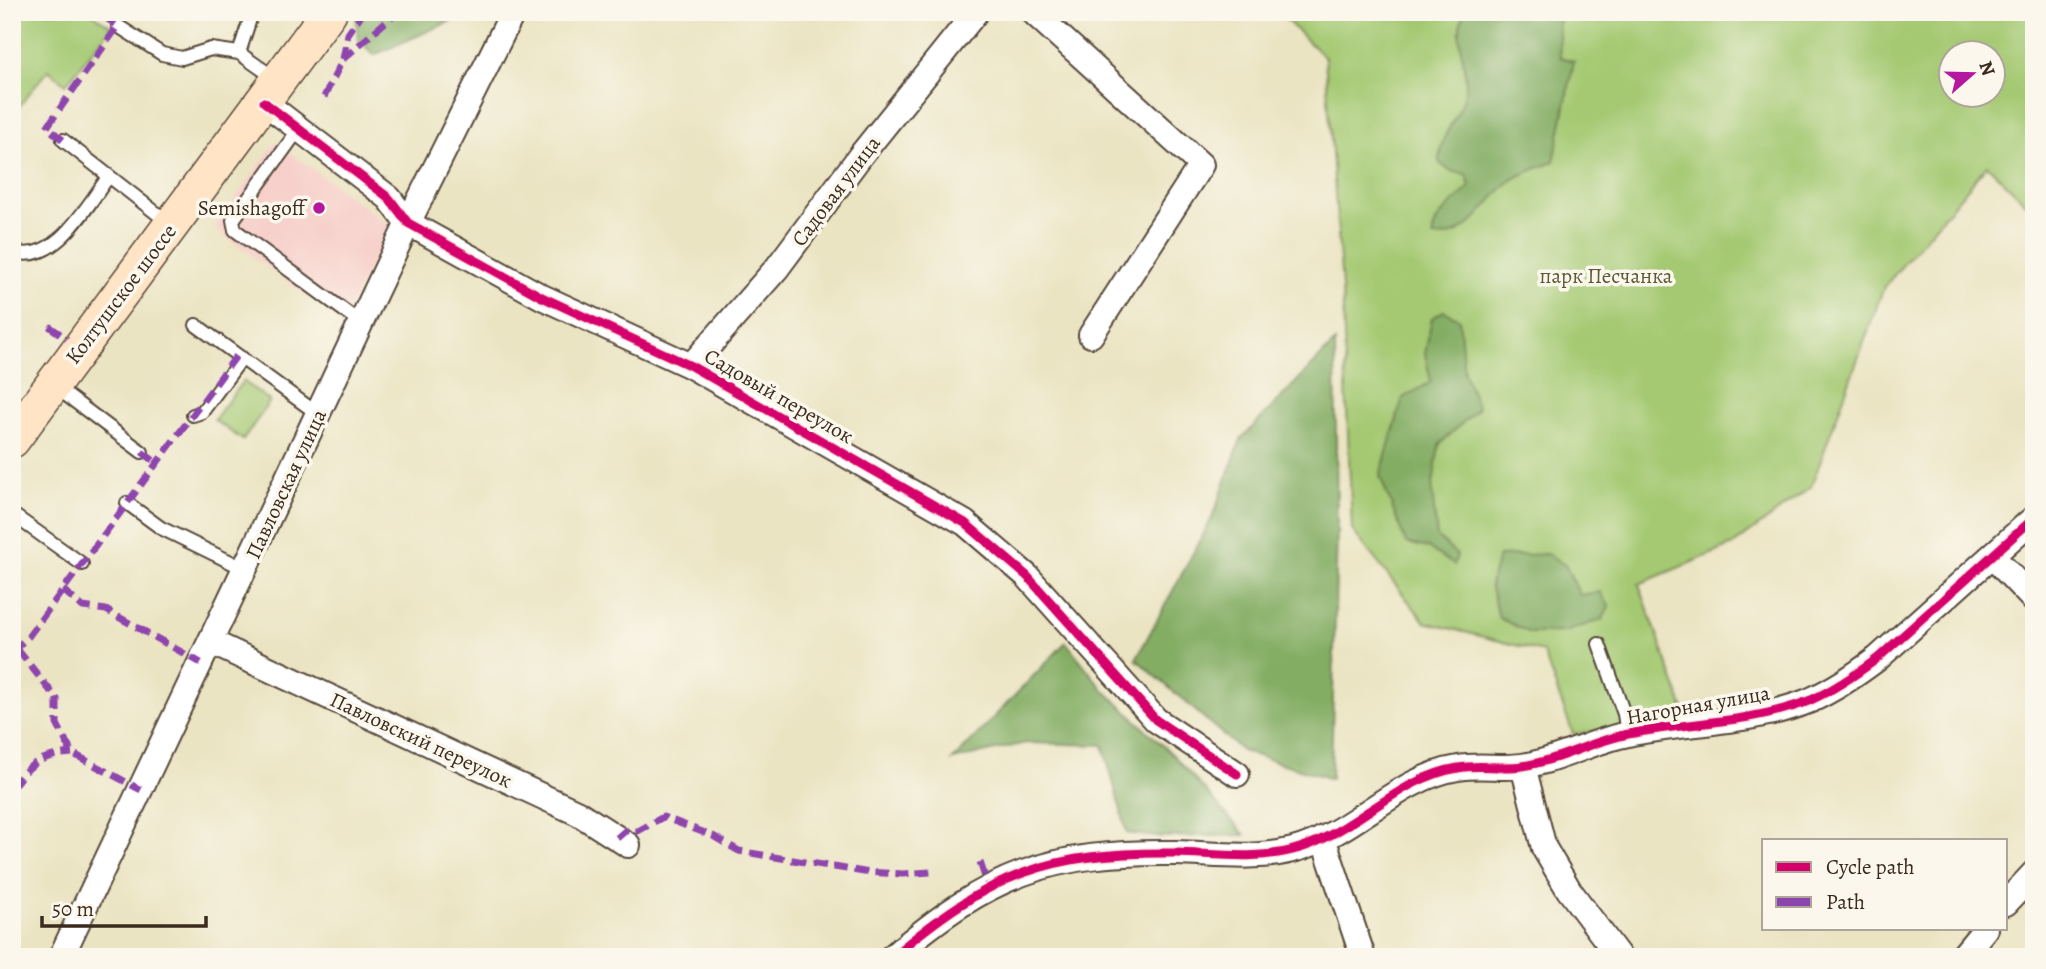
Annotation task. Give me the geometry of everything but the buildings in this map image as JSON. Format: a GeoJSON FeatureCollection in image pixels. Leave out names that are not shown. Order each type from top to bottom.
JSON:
{"type":"FeatureCollection","features":[{"type":"Feature","properties":{"kind":"main road","name":"Колтушское шоссе"},"geometry":{"type":"LineString","coordinates":[[12,440],[329,12]]}},
{"type":"Feature","properties":{"kind":"street","name":"Павловская улица"},"geometry":{"type":"LineString","coordinates":[[61,957],[408,222],[513,12]]}},
{"type":"Feature","properties":{"kind":"street","name":"Садовая улица"},"geometry":{"type":"LineString","coordinates":[[691,366],[777,268],[862,155],[976,12]]}},
{"type":"Feature","properties":{"kind":"street"},"geometry":{"type":"LineString","coordinates":[[1032,12],[1201,165],[1091,335]]}},
{"type":"Feature","properties":{"kind":"street","name":"Садовый переулок"},"geometry":{"type":"LineString","coordinates":[[271,92],[299,129],[389,198],[408,222],[542,297],[691,366],[964,523],[1027,576],[1156,720],[1237,774]]}},
{"type":"Feature","properties":{"kind":"street","name":"Нагорная улица"},"geometry":{"type":"LineString","coordinates":[[892,957],[932,923],[988,886],[1042,865],[1115,853],[1258,856],[1294,850],[1323,838],[1402,789],[1458,768],[1523,766],[1627,734],[1738,718],[1809,700],[1851,679],[1878,658],[2034,518]]}},
{"type":"Feature","properties":{"kind":"street"},"geometry":{"type":"LineString","coordinates":[[1992,556],[2034,600]]}},
{"type":"Feature","properties":{"kind":"street","name":"Павловский переулок"},"geometry":{"type":"LineString","coordinates":[[211,642],[578,813],[628,845]]}},
{"type":"Feature","properties":{"kind":"street"},"geometry":{"type":"LineString","coordinates":[[1523,766],[1544,848],[1569,890],[1619,957]]}},
{"type":"Feature","properties":{"kind":"street"},"geometry":{"type":"LineString","coordinates":[[1323,838],[1363,957]]}},
{"type":"Feature","properties":{"kind":"street"},"geometry":{"type":"LineString","coordinates":[[2008,902],[2034,873]]}},
{"type":"Feature","properties":{"kind":"street"},"geometry":{"type":"LineString","coordinates":[[1962,957],[1984,930]]}},
{"type":"Feature","properties":{"kind":"lane"},"geometry":{"type":"LineString","coordinates":[[239,54],[250,19],[249,12]]}},
{"type":"Feature","properties":{"kind":"lane"},"geometry":{"type":"LineString","coordinates":[[118,26],[162,54],[182,58],[211,49],[239,54],[271,92]]}},
{"type":"Feature","properties":{"kind":"lane"},"geometry":{"type":"LineString","coordinates":[[299,129],[233,220],[234,230],[361,323]]}},
{"type":"Feature","properties":{"kind":"lane"},"geometry":{"type":"LineString","coordinates":[[63,140],[172,225]]}},
{"type":"Feature","properties":{"kind":"lane"},"geometry":{"type":"LineString","coordinates":[[12,251],[39,252],[57,244],[109,176]]}},
{"type":"Feature","properties":{"kind":"lane"},"geometry":{"type":"LineString","coordinates":[[196,325],[318,414]]}},
{"type":"Feature","properties":{"kind":"lane"},"geometry":{"type":"LineString","coordinates":[[193,415],[202,412],[242,358]]}},
{"type":"Feature","properties":{"kind":"lane"},"geometry":{"type":"LineString","coordinates":[[53,385],[142,452]]}},
{"type":"Feature","properties":{"kind":"lane"},"geometry":{"type":"LineString","coordinates":[[127,503],[161,528],[245,569]]}},
{"type":"Feature","properties":{"kind":"lane"},"geometry":{"type":"LineString","coordinates":[[12,514],[82,564]]}},
{"type":"Feature","properties":{"kind":"lane"},"geometry":{"type":"LineString","coordinates":[[1599,644],[1624,714],[1627,734]]}},
{"type":"Feature","properties":{"kind":"shaded area"},"geometry":{"type":"Polygon","coordinates":[[[276,142],[390,226],[342,321],[214,228],[276,142]]]}},
{"type":"Feature","properties":{"kind":"green space"},"geometry":{"type":"Polygon","coordinates":[[[12,12],[89,12],[112,27],[66,84],[48,70],[12,115],[12,12]]]}},
{"type":"Feature","properties":{"kind":"green space"},"geometry":{"type":"Polygon","coordinates":[[[356,12],[471,12],[374,55],[358,39],[356,12]]]}},
{"type":"Feature","properties":{"kind":"green space","name":"парк Песчанка"},"geometry":{"type":"Polygon","coordinates":[[[1278,12],[2034,12],[2034,211],[1987,165],[1884,287],[1811,487],[1733,545],[1639,584],[1687,718],[1573,734],[1543,652],[1425,622],[1352,530],[1342,288],[1325,58],[1278,12]]]}},
{"type":"Feature","properties":{"kind":"green space"},"geometry":{"type":"Polygon","coordinates":[[[1465,12],[1558,12],[1560,57],[1574,61],[1554,161],[1509,182],[1476,218],[1458,232],[1433,237],[1436,222],[1441,215],[1470,186],[1466,174],[1450,171],[1440,163],[1443,142],[1461,106],[1466,87],[1460,39],[1461,20],[1465,12]]]}},
{"type":"Feature","properties":{"kind":"green space"},"geometry":{"type":"Polygon","coordinates":[[[1444,311],[1459,319],[1464,373],[1478,408],[1439,445],[1432,491],[1437,537],[1457,555],[1454,565],[1428,548],[1406,543],[1380,476],[1403,398],[1431,382],[1425,354],[1432,318],[1444,311]]]}},
{"type":"Feature","properties":{"kind":"green space"},"geometry":{"type":"Polygon","coordinates":[[[1335,342],[1337,529],[1331,779],[1242,751],[1136,659],[1212,518],[1241,439],[1335,342]]]}},
{"type":"Feature","properties":{"kind":"green space"},"geometry":{"type":"Polygon","coordinates":[[[243,381],[270,401],[243,440],[214,420],[243,381]]]}},
{"type":"Feature","properties":{"kind":"green space"},"geometry":{"type":"Polygon","coordinates":[[[1547,554],[1565,565],[1580,595],[1600,592],[1609,606],[1603,619],[1565,632],[1530,633],[1499,618],[1490,584],[1499,556],[1547,554]]]}},
{"type":"Feature","properties":{"kind":"green space"},"geometry":{"type":"Polygon","coordinates":[[[1066,642],[1103,689],[1174,756],[1245,835],[1157,837],[1127,833],[1103,745],[1026,743],[953,760],[1066,642]]]}},
{"type":"Feature","properties":{"kind":"marked path"},"geometry":{"type":"LineString","coordinates":[[63,140],[47,127],[118,26],[97,12]]}},
{"type":"Feature","properties":{"kind":"marked path"},"geometry":{"type":"LineString","coordinates":[[324,97],[343,59],[348,34],[363,12]]}},
{"type":"Feature","properties":{"kind":"marked path"},"geometry":{"type":"LineString","coordinates":[[343,59],[397,12]]}},
{"type":"Feature","properties":{"kind":"marked path"},"geometry":{"type":"LineString","coordinates":[[49,326],[67,339]]}},
{"type":"Feature","properties":{"kind":"marked path"},"geometry":{"type":"LineString","coordinates":[[12,651],[28,637],[237,355]]}},
{"type":"Feature","properties":{"kind":"marked path"},"geometry":{"type":"LineString","coordinates":[[142,452],[157,463]]}},
{"type":"Feature","properties":{"kind":"marked path"},"geometry":{"type":"LineString","coordinates":[[63,590],[83,607],[106,610],[201,663]]}},
{"type":"Feature","properties":{"kind":"marked path"},"geometry":{"type":"LineString","coordinates":[[17,649],[57,699],[57,724],[72,753],[141,790]]}},
{"type":"Feature","properties":{"kind":"marked path"},"geometry":{"type":"LineString","coordinates":[[12,788],[37,762],[72,753]]}},
{"type":"Feature","properties":{"kind":"marked path"},"geometry":{"type":"LineString","coordinates":[[617,838],[625,831],[638,831],[663,817],[713,836],[739,851],[864,872],[931,872]]}},
{"type":"Feature","properties":{"kind":"marked path"},"geometry":{"type":"LineString","coordinates":[[980,862],[988,886]]}},
{"type":"Feature","properties":{"kind":"cycle path"},"geometry":{"type":"LineString","coordinates":[[264,102],[389,198],[408,223],[542,297],[691,366],[965,523],[1027,576],[1156,720],[1237,774]]}},
{"type":"Feature","properties":{"kind":"cycle path"},"geometry":{"type":"LineString","coordinates":[[892,957],[959,905],[1023,873],[1056,863],[1132,853],[1250,856],[1293,850],[1315,843],[1394,794],[1436,774],[1466,767],[1514,767],[1535,763],[1628,734],[1744,718],[1811,700],[1846,681],[1878,658],[2034,518]]}},
{"type":"Feature","properties":{"kind":"place","name":"Semishagoff"},"geometry":{"type":"Point","coordinates":[319,208]}}]}
